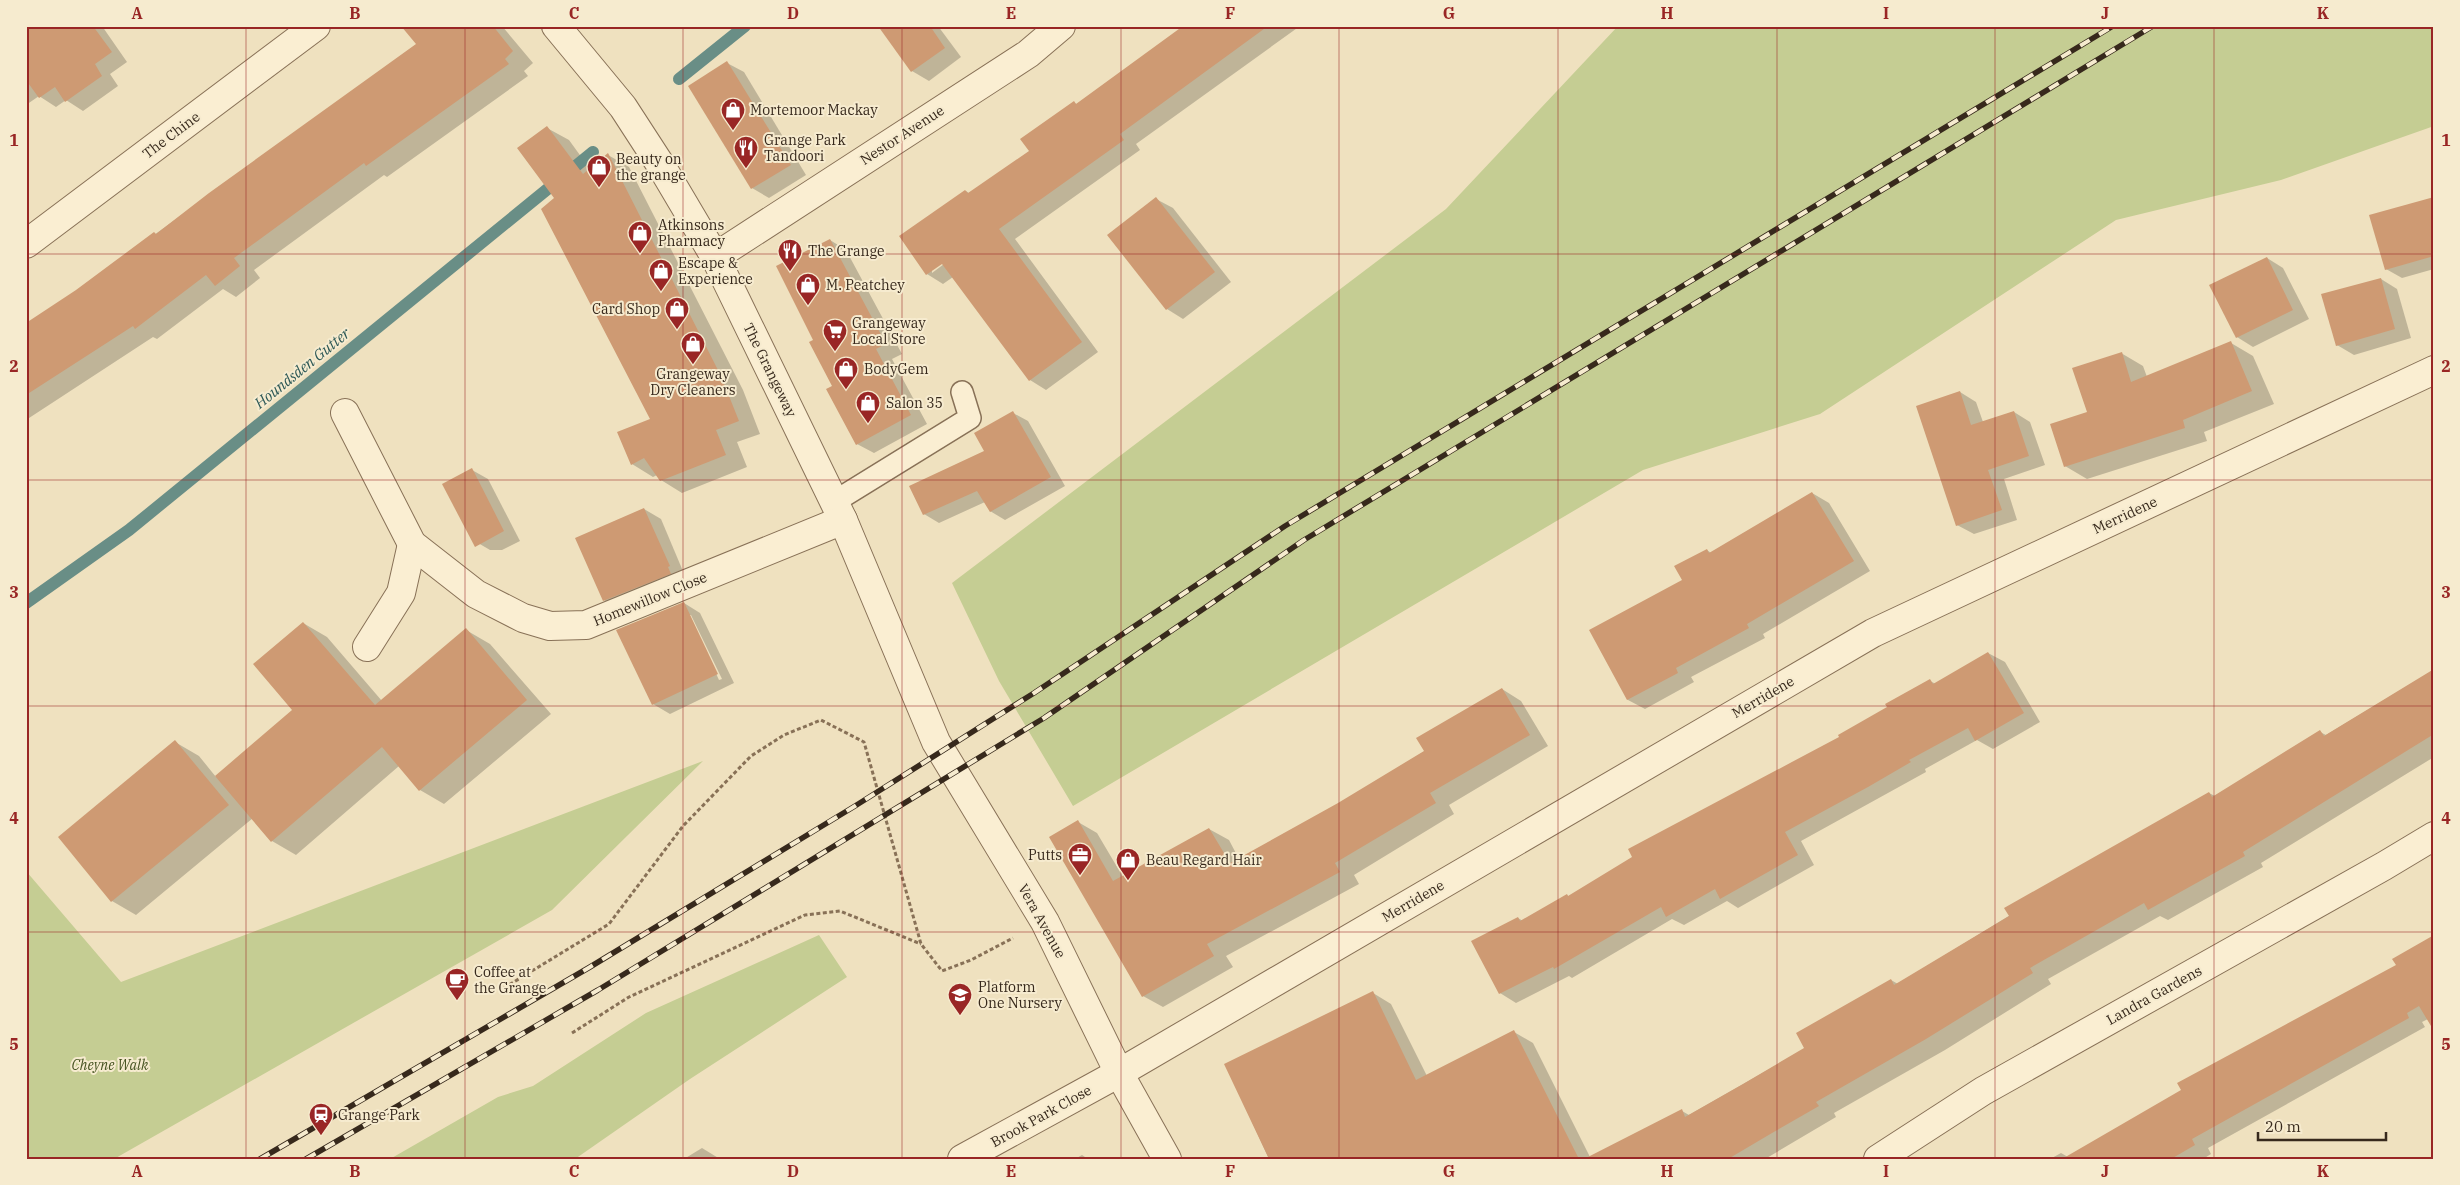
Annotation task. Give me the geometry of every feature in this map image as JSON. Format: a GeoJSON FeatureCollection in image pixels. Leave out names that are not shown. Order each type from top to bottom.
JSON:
{"type":"FeatureCollection","features":[{"type":"Feature","properties":{"kind":"street","name":"The Chine"},"geometry":{"type":"LineString","coordinates":[[26,244],[316,26]]}},
{"type":"Feature","properties":{"kind":"street","name":"The Grangeway"},"geometry":{"type":"LineString","coordinates":[[556,26],[623,107],[660,164],[715,257],[838,511],[936,742]]}},
{"type":"Feature","properties":{"kind":"street","name":"Nestor Avenue"},"geometry":{"type":"LineString","coordinates":[[715,257],[1028,54],[1062,26]]}},
{"type":"Feature","properties":{"kind":"street","name":"Merridene"},"geometry":{"type":"LineString","coordinates":[[1119,1073],[1873,633],[2434,370]]}},
{"type":"Feature","properties":{"kind":"street","name":"Homewillow Close"},"geometry":{"type":"LineString","coordinates":[[345,413],[412,544],[476,594],[523,618],[550,626],[586,626],[838,511]]}},
{"type":"Feature","properties":{"kind":"street"},"geometry":{"type":"LineString","coordinates":[[367,647],[401,593],[412,544]]}},
{"type":"Feature","properties":{"kind":"street","name":"Vera Avenue"},"geometry":{"type":"LineString","coordinates":[[936,742],[1045,922],[1119,1073],[1167,1159]]}},
{"type":"Feature","properties":{"kind":"street","name":"Landra Gardens"},"geometry":{"type":"LineString","coordinates":[[1878,1159],[1983,1091],[2384,866],[2434,836]]}},
{"type":"Feature","properties":{"kind":"street","name":"Brook Park Close"},"geometry":{"type":"LineString","coordinates":[[962,1159],[1119,1073]]}},
{"type":"Feature","properties":{"kind":"lane"},"geometry":{"type":"LineString","coordinates":[[838,511],[970,418],[962,392]]}},
{"type":"Feature","properties":{"kind":"path"},"geometry":{"type":"LineString","coordinates":[[504,988],[609,924],[683,826],[751,756],[784,735],[822,720],[864,742],[921,944],[942,971],[971,960],[1045,922]]}},
{"type":"Feature","properties":{"kind":"path"},"geometry":{"type":"LineString","coordinates":[[572,1033],[629,997],[805,915],[840,911],[921,944]]}},
{"type":"Feature","properties":{"kind":"green space"},"geometry":{"type":"Polygon","coordinates":[[[1618,26],[2434,26],[2434,126],[2281,180],[2116,220],[1820,414],[1643,470],[1073,806],[999,681],[952,583],[1446,209],[1618,26]]]}},
{"type":"Feature","properties":{"kind":"green space","name":"Cheyne Walk"},"geometry":{"type":"Polygon","coordinates":[[[703,761],[552,910],[114,1159],[26,1159],[26,871],[121,982],[703,761]]]}},
{"type":"Feature","properties":{"kind":"green space"},"geometry":{"type":"Polygon","coordinates":[[[819,935],[847,977],[690,1079],[575,1159],[390,1159],[498,1097],[533,1086],[646,1013],[819,935]]]}},
{"type":"Feature","properties":{"kind":"building"},"geometry":{"type":"Polygon","coordinates":[[[26,26],[93,26],[112,52],[95,64],[102,76],[65,102],[55,87],[39,98],[26,80],[26,26]]]}},
{"type":"Feature","properties":{"kind":"building"},"geometry":{"type":"Polygon","coordinates":[[[401,26],[493,26],[513,51],[505,59],[509,64],[366,166],[364,163],[234,258],[240,266],[215,286],[206,275],[135,329],[133,326],[26,395],[26,323],[76,290],[154,232],[156,234],[209,193],[416,44],[401,26]]]}},
{"type":"Feature","properties":{"kind":"building"},"geometry":{"type":"Polygon","coordinates":[[[878,26],[930,26],[945,48],[911,72],[878,26]]]}},
{"type":"Feature","properties":{"kind":"building"},"geometry":{"type":"Polygon","coordinates":[[[1183,26],[1268,26],[1120,134],[1124,140],[999,229],[1082,342],[1029,381],[942,264],[926,275],[899,236],[965,190],[968,193],[1029,151],[1020,139],[1074,101],[1076,104],[1183,26]]]}},
{"type":"Feature","properties":{"kind":"building"},"geometry":{"type":"Polygon","coordinates":[[[727,61],[791,165],[751,189],[688,86],[727,61]]]}},
{"type":"Feature","properties":{"kind":"building"},"geometry":{"type":"Polygon","coordinates":[[[547,126],[583,174],[608,153],[721,376],[739,421],[716,430],[726,455],[660,481],[644,458],[631,465],[617,432],[650,419],[541,209],[554,198],[517,148],[547,126]]]}},
{"type":"Feature","properties":{"kind":"building"},"geometry":{"type":"Polygon","coordinates":[[[1156,197],[1215,272],[1166,310],[1107,235],[1156,197]]]}},
{"type":"Feature","properties":{"kind":"building"},"geometry":{"type":"Polygon","coordinates":[[[2434,197],[2434,256],[2385,270],[2369,215],[2434,197]]]}},
{"type":"Feature","properties":{"kind":"building"},"geometry":{"type":"Polygon","coordinates":[[[830,239],[886,344],[876,349],[911,415],[856,445],[826,389],[832,386],[809,342],[813,340],[776,266],[830,239]]]}},
{"type":"Feature","properties":{"kind":"building"},"geometry":{"type":"Polygon","coordinates":[[[2267,257],[2293,310],[2236,338],[2209,285],[2267,257]]]}},
{"type":"Feature","properties":{"kind":"building"},"geometry":{"type":"Polygon","coordinates":[[[2381,278],[2395,329],[2336,346],[2321,294],[2381,278]]]}},
{"type":"Feature","properties":{"kind":"building"},"geometry":{"type":"Polygon","coordinates":[[[2231,341],[2252,391],[2183,420],[2185,428],[2064,467],[2050,424],[2087,412],[2072,368],[2122,352],[2131,382],[2231,341]]]}},
{"type":"Feature","properties":{"kind":"building"},"geometry":{"type":"Polygon","coordinates":[[[1960,391],[1971,425],[2014,411],[2029,456],[1988,470],[2002,510],[1956,526],[1916,406],[1960,391]]]}},
{"type":"Feature","properties":{"kind":"building"},"geometry":{"type":"Polygon","coordinates":[[[1013,411],[1051,477],[990,512],[977,491],[923,515],[909,486],[984,451],[974,433],[1013,411]]]}},
{"type":"Feature","properties":{"kind":"building"},"geometry":{"type":"Polygon","coordinates":[[[472,468],[504,531],[475,547],[442,484],[472,468]]]}},
{"type":"Feature","properties":{"kind":"building"},"geometry":{"type":"Polygon","coordinates":[[[1812,492],[1854,561],[1747,624],[1749,628],[1676,668],[1678,673],[1627,700],[1589,630],[1682,580],[1674,566],[1707,549],[1709,553],[1812,492]]]}},
{"type":"Feature","properties":{"kind":"building"},"geometry":{"type":"Polygon","coordinates":[[[644,508],[670,566],[668,567],[671,574],[603,601],[575,538],[644,508]]]}},
{"type":"Feature","properties":{"kind":"building"},"geometry":{"type":"Polygon","coordinates":[[[684,602],[718,674],[652,705],[616,630],[684,602]]]}},
{"type":"Feature","properties":{"kind":"building"},"geometry":{"type":"Polygon","coordinates":[[[303,622],[375,705],[466,628],[527,700],[419,791],[382,747],[271,842],[215,776],[292,710],[253,664],[303,622]]]}},
{"type":"Feature","properties":{"kind":"building"},"geometry":{"type":"Polygon","coordinates":[[[1988,652],[2024,713],[1975,741],[1968,728],[1909,760],[1911,762],[1868,787],[1785,832],[1798,855],[1720,899],[1715,889],[1666,917],[1661,907],[1554,969],[1553,967],[1499,994],[1471,941],[1518,917],[1520,921],[1567,894],[1568,896],[1632,857],[1628,849],[1839,737],[1838,735],[1887,707],[1885,704],[1930,679],[1933,684],[1988,652]]]}},
{"type":"Feature","properties":{"kind":"building"},"geometry":{"type":"Polygon","coordinates":[[[2434,669],[2434,734],[2243,852],[2245,856],[2148,910],[2144,903],[2030,968],[2033,973],[1926,1039],[1816,1102],[1819,1106],[1728,1159],[1584,1159],[1682,1109],[1685,1117],[1743,1084],[1804,1048],[1796,1033],[1891,979],[1894,985],[2009,916],[2004,908],[2209,792],[2212,797],[2320,730],[2324,736],[2434,669]]]}},
{"type":"Feature","properties":{"kind":"building"},"geometry":{"type":"Polygon","coordinates":[[[1502,688],[1530,735],[1430,793],[1436,803],[1335,863],[1340,872],[1207,944],[1214,956],[1142,997],[1049,837],[1078,820],[1113,881],[1209,828],[1230,863],[1338,803],[1424,751],[1416,738],[1502,688]]]}},
{"type":"Feature","properties":{"kind":"building"},"geometry":{"type":"Polygon","coordinates":[[[175,740],[229,805],[111,902],[58,837],[175,740]]]}},
{"type":"Feature","properties":{"kind":"building"},"geometry":{"type":"Polygon","coordinates":[[[2434,935],[2434,1031],[2419,1006],[2407,1013],[2409,1018],[2192,1139],[2195,1145],[2171,1159],[2062,1159],[2181,1090],[2177,1083],[2396,965],[2392,959],[2434,935]]]}},
{"type":"Feature","properties":{"kind":"building"},"geometry":{"type":"Polygon","coordinates":[[[1373,991],[1416,1080],[1514,1030],[1579,1159],[1269,1159],[1224,1064],[1373,991]]]}},
{"type":"Feature","properties":{"kind":"waterway","name":"Houndsden Gutter"},"geometry":{"type":"LineString","coordinates":[[679,79],[745,26]]}},
{"type":"Feature","properties":{"kind":"waterway","name":"Houndsden Gutter"},"geometry":{"type":"LineString","coordinates":[[26,603],[129,530],[593,152]]}},
{"type":"Feature","properties":{"kind":"railway"},"geometry":{"type":"LineString","coordinates":[[260,1159],[590,967],[855,806],[1034,693],[1285,526],[2113,26]]}},
{"type":"Feature","properties":{"kind":"railway"},"geometry":{"type":"LineString","coordinates":[[306,1159],[598,990],[1044,718],[1304,540],[2153,26]]}},
{"type":"Feature","properties":{"kind":"place","name":"Mortemoor Mackay"},"geometry":{"type":"Point","coordinates":[733,131]}},
{"type":"Feature","properties":{"kind":"place","name":"Grange Park Tandoori"},"geometry":{"type":"Point","coordinates":[746,169]}},
{"type":"Feature","properties":{"kind":"place","name":"Beauty on the grange"},"geometry":{"type":"Point","coordinates":[599,188]}},
{"type":"Feature","properties":{"kind":"place","name":"Atkinsons Pharmacy"},"geometry":{"type":"Point","coordinates":[640,254]}},
{"type":"Feature","properties":{"kind":"place","name":"The Grange"},"geometry":{"type":"Point","coordinates":[790,272]}},
{"type":"Feature","properties":{"kind":"place","name":"Escape & Experience"},"geometry":{"type":"Point","coordinates":[661,292]}},
{"type":"Feature","properties":{"kind":"place","name":"M. Peatchey"},"geometry":{"type":"Point","coordinates":[808,306]}},
{"type":"Feature","properties":{"kind":"place","name":"Card Shop"},"geometry":{"type":"Point","coordinates":[677,330]}},
{"type":"Feature","properties":{"kind":"place","name":"Grangeway Local Store"},"geometry":{"type":"Point","coordinates":[835,352]}},
{"type":"Feature","properties":{"kind":"place","name":"Grangeway Dry Cleaners"},"geometry":{"type":"Point","coordinates":[693,365]}},
{"type":"Feature","properties":{"kind":"place","name":"BodyGem"},"geometry":{"type":"Point","coordinates":[846,390]}},
{"type":"Feature","properties":{"kind":"place","name":"Salon 35"},"geometry":{"type":"Point","coordinates":[868,424]}},
{"type":"Feature","properties":{"kind":"place","name":"Putts"},"geometry":{"type":"Point","coordinates":[1080,876]}},
{"type":"Feature","properties":{"kind":"place","name":"Beau Regard Hair"},"geometry":{"type":"Point","coordinates":[1128,881]}},
{"type":"Feature","properties":{"kind":"place","name":"Coffee at the Grange"},"geometry":{"type":"Point","coordinates":[457,1001]}},
{"type":"Feature","properties":{"kind":"place","name":"Platform One Nursery"},"geometry":{"type":"Point","coordinates":[960,1016]}},
{"type":"Feature","properties":{"kind":"place","name":"Grange Park"},"geometry":{"type":"Point","coordinates":[321,1136]}}]}
